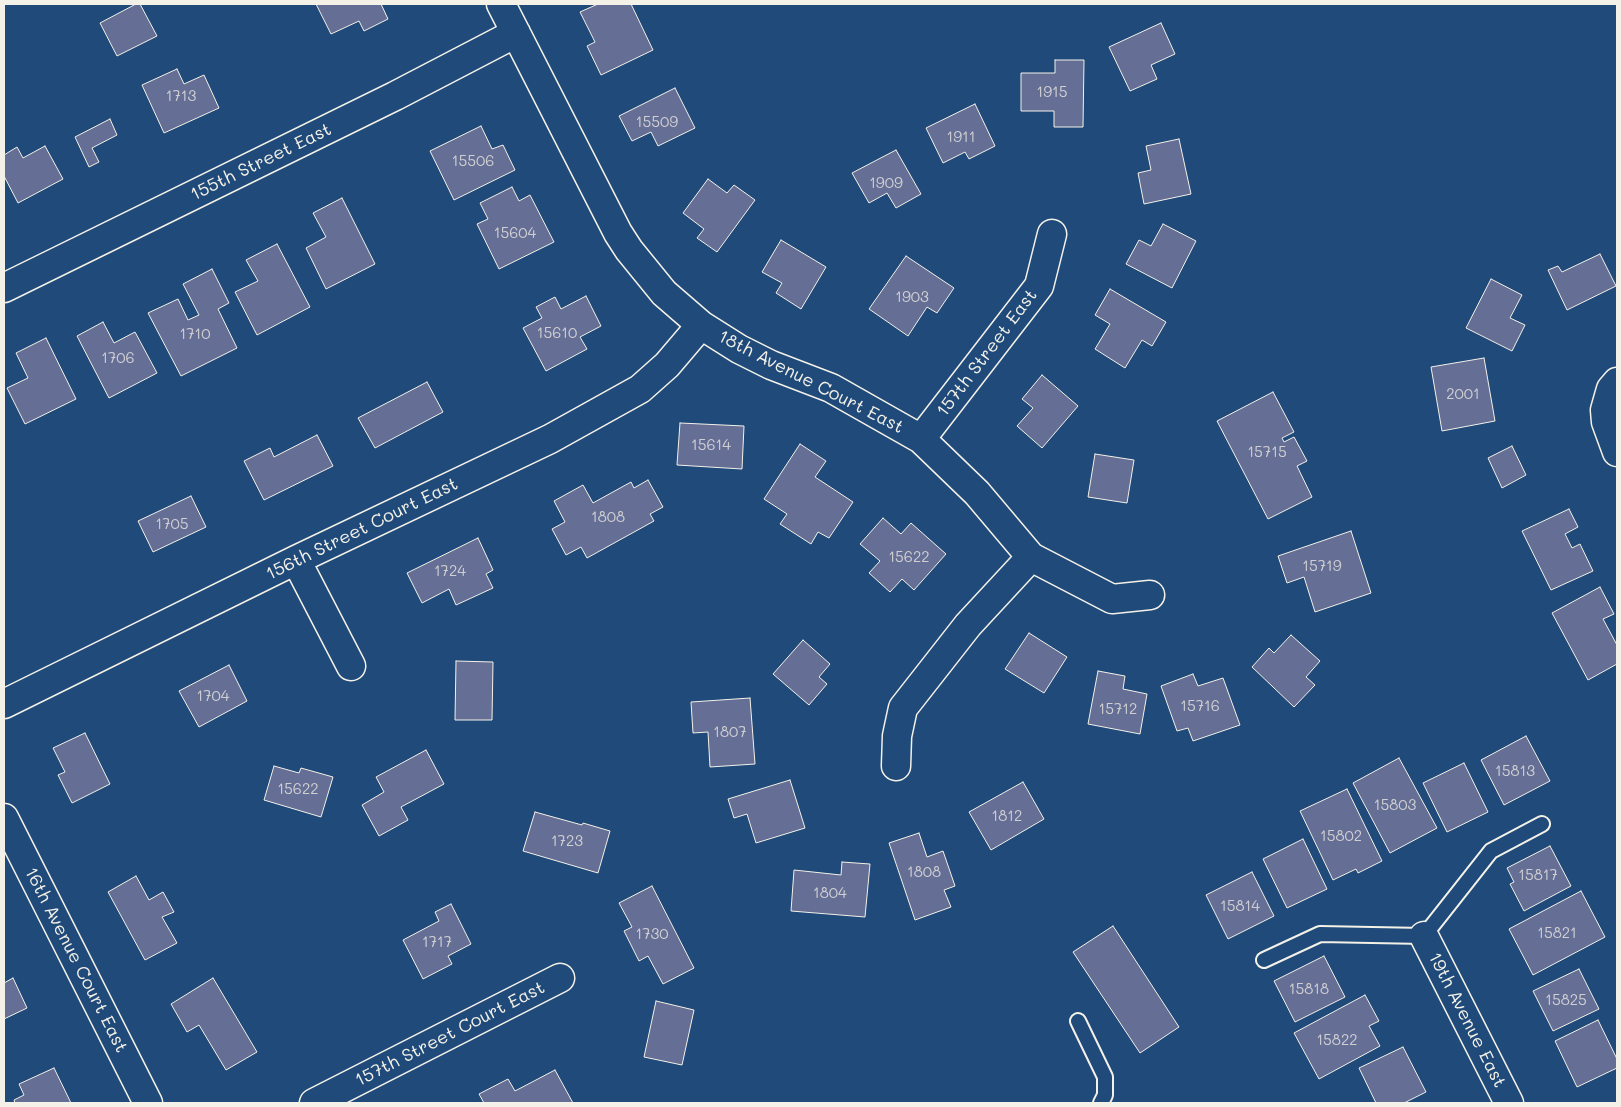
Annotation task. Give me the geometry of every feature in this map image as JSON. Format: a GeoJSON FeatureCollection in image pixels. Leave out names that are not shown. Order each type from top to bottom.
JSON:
{"type":"FeatureCollection","features":[{"type":"Feature","properties":{"kind":"street","name":"18th Avenue Court East"},"geometry":{"type":"LineString","coordinates":[[501,4],[629,250],[664,293],[701,325],[739,349],[771,365],[831,388],[921,439],[977,493],[1031,557],[1112,599],[1150,595]]}},
{"type":"Feature","properties":{"kind":"street","name":"155th Street East"},"geometry":{"type":"LineString","coordinates":[[4,288],[395,96],[516,34]]}},
{"type":"Feature","properties":{"kind":"street","name":"157th Street East"},"geometry":{"type":"LineString","coordinates":[[921,439],[1039,286],[1052,234]]}},
{"type":"Feature","properties":{"kind":"street","name":"156th Street Court East"},"geometry":{"type":"LineString","coordinates":[[4,704],[296,560],[550,439],[640,388],[667,365],[701,325]]}},
{"type":"Feature","properties":{"kind":"street"},"geometry":{"type":"LineString","coordinates":[[1614,386],[1605,410],[1606,422],[1617,452]]}},
{"type":"Feature","properties":{"kind":"street"},"geometry":{"type":"LineString","coordinates":[[896,766],[897,736],[902,708],[968,625],[1031,557]]}},
{"type":"Feature","properties":{"kind":"street"},"geometry":{"type":"LineString","coordinates":[[296,560],[351,666]]}},
{"type":"Feature","properties":{"kind":"street","name":"16th Avenue Court East"},"geometry":{"type":"LineString","coordinates":[[4,818],[148,1103]]}},
{"type":"Feature","properties":{"kind":"street","name":"19th Avenue East"},"geometry":{"type":"LineString","coordinates":[[1424,936],[1509,1103]]}},
{"type":"Feature","properties":{"kind":"street","name":"157th Street Court East"},"geometry":{"type":"LineString","coordinates":[[314,1103],[560,978]]}},
{"type":"Feature","properties":{"kind":"lane"},"geometry":{"type":"LineString","coordinates":[[1264,960],[1320,934],[1424,936],[1491,851],[1542,824]]}},
{"type":"Feature","properties":{"kind":"lane"},"geometry":{"type":"LineString","coordinates":[[1078,1021],[1105,1077],[1105,1095],[1101,1103]]}},
{"type":"Feature","properties":{"kind":"building"},"geometry":{"type":"Polygon","coordinates":[[[136,4],[140,4],[157,36],[117,56],[100,23],[136,4]]]}},
{"type":"Feature","properties":{"kind":"building"},"geometry":{"type":"Polygon","coordinates":[[[316,4],[381,4],[388,19],[364,31],[359,21],[331,34],[316,4]]]}},
{"type":"Feature","properties":{"kind":"building"},"geometry":{"type":"Polygon","coordinates":[[[598,4],[631,4],[653,50],[601,75],[587,46],[595,42],[580,12],[598,4]]]}},
{"type":"Feature","properties":{"kind":"building"},"geometry":{"type":"Polygon","coordinates":[[[1161,23],[1175,54],[1151,65],[1157,79],[1130,91],[1109,47],[1161,23]]]}},
{"type":"Feature","properties":{"kind":"building"},"geometry":{"type":"Polygon","coordinates":[[[1055,60],[1084,60],[1083,127],[1054,127],[1054,111],[1021,111],[1021,73],[1055,73],[1055,60]]]}},
{"type":"Feature","properties":{"kind":"building"},"geometry":{"type":"Polygon","coordinates":[[[177,69],[184,84],[204,75],[219,108],[164,133],[142,85],[177,69]]]}},
{"type":"Feature","properties":{"kind":"building"},"geometry":{"type":"Polygon","coordinates":[[[675,88],[695,128],[658,146],[651,132],[632,141],[619,116],[675,88]]]}},
{"type":"Feature","properties":{"kind":"building"},"geometry":{"type":"Polygon","coordinates":[[[975,104],[995,146],[969,159],[965,152],[943,163],[926,128],[975,104]]]}},
{"type":"Feature","properties":{"kind":"building"},"geometry":{"type":"Polygon","coordinates":[[[110,119],[117,135],[92,148],[99,162],[89,167],[75,137],[110,119]]]}},
{"type":"Feature","properties":{"kind":"building"},"geometry":{"type":"Polygon","coordinates":[[[481,126],[492,149],[503,145],[515,170],[454,200],[430,151],[481,126]]]}},
{"type":"Feature","properties":{"kind":"building"},"geometry":{"type":"Polygon","coordinates":[[[1179,139],[1191,194],[1144,204],[1138,173],[1151,170],[1146,146],[1179,139]]]}},
{"type":"Feature","properties":{"kind":"building"},"geometry":{"type":"Polygon","coordinates":[[[45,146],[63,179],[18,203],[4,176],[4,155],[17,147],[23,158],[45,146]]]}},
{"type":"Feature","properties":{"kind":"building"},"geometry":{"type":"Polygon","coordinates":[[[896,150],[921,194],[896,208],[887,193],[869,203],[852,173],[896,150]]]}},
{"type":"Feature","properties":{"kind":"building"},"geometry":{"type":"Polygon","coordinates":[[[708,179],[727,193],[734,185],[755,200],[717,252],[697,238],[704,229],[683,213],[708,179]]]}},
{"type":"Feature","properties":{"kind":"building"},"geometry":{"type":"Polygon","coordinates":[[[512,187],[519,201],[530,195],[554,242],[499,269],[477,224],[488,219],[480,203],[512,187]]]}},
{"type":"Feature","properties":{"kind":"building"},"geometry":{"type":"Polygon","coordinates":[[[342,198],[375,264],[326,289],[306,248],[326,237],[313,213],[342,198]]]}},
{"type":"Feature","properties":{"kind":"building"},"geometry":{"type":"Polygon","coordinates":[[[1163,224],[1196,241],[1172,288],[1126,264],[1139,240],[1151,246],[1163,224]]]}},
{"type":"Feature","properties":{"kind":"building"},"geometry":{"type":"Polygon","coordinates":[[[781,240],[826,267],[801,309],[776,293],[782,283],[762,272],[781,240]]]}},
{"type":"Feature","properties":{"kind":"building"},"geometry":{"type":"Polygon","coordinates":[[[277,244],[310,307],[257,335],[235,292],[258,281],[246,260],[277,244]]]}},
{"type":"Feature","properties":{"kind":"building"},"geometry":{"type":"Polygon","coordinates":[[[1600,254],[1616,286],[1567,310],[1548,270],[1558,266],[1562,272],[1600,254]]]}},
{"type":"Feature","properties":{"kind":"building"},"geometry":{"type":"Polygon","coordinates":[[[906,256],[954,288],[937,313],[927,307],[908,336],[869,309],[906,256]]]}},
{"type":"Feature","properties":{"kind":"building"},"geometry":{"type":"Polygon","coordinates":[[[212,269],[229,303],[218,309],[237,348],[181,376],[148,313],[178,299],[188,320],[199,315],[183,284],[212,269]]]}},
{"type":"Feature","properties":{"kind":"building"},"geometry":{"type":"Polygon","coordinates":[[[1491,279],[1522,295],[1510,318],[1525,325],[1512,351],[1466,328],[1491,279]]]}},
{"type":"Feature","properties":{"kind":"building"},"geometry":{"type":"Polygon","coordinates":[[[1110,289],[1166,322],[1152,346],[1142,340],[1125,368],[1095,349],[1110,324],[1095,315],[1110,289]]]}},
{"type":"Feature","properties":{"kind":"building"},"geometry":{"type":"Polygon","coordinates":[[[586,296],[601,326],[580,337],[587,349],[546,371],[523,328],[542,318],[536,307],[555,297],[561,309],[586,296]]]}},
{"type":"Feature","properties":{"kind":"building"},"geometry":{"type":"Polygon","coordinates":[[[103,322],[114,343],[135,332],[157,373],[109,398],[77,336],[103,322]]]}},
{"type":"Feature","properties":{"kind":"building"},"geometry":{"type":"Polygon","coordinates":[[[46,338],[76,399],[25,424],[7,388],[28,378],[16,353],[46,338]]]}},
{"type":"Feature","properties":{"kind":"building"},"geometry":{"type":"Polygon","coordinates":[[[1484,358],[1495,421],[1442,431],[1431,367],[1484,358]]]}},
{"type":"Feature","properties":{"kind":"building"},"geometry":{"type":"Polygon","coordinates":[[[1042,375],[1078,406],[1042,448],[1017,426],[1033,408],[1022,399],[1042,375]]]}},
{"type":"Feature","properties":{"kind":"building"},"geometry":{"type":"Polygon","coordinates":[[[427,382],[443,412],[375,448],[358,418],[427,382]]]}},
{"type":"Feature","properties":{"kind":"building"},"geometry":{"type":"Polygon","coordinates":[[[1273,392],[1294,432],[1282,438],[1284,442],[1294,437],[1307,461],[1297,466],[1312,497],[1268,519],[1217,421],[1273,392]]]}},
{"type":"Feature","properties":{"kind":"building"},"geometry":{"type":"Polygon","coordinates":[[[680,423],[744,426],[742,469],[677,465],[680,423]]]}},
{"type":"Feature","properties":{"kind":"building"},"geometry":{"type":"Polygon","coordinates":[[[317,435],[333,466],[264,500],[244,461],[270,448],[274,457],[317,435]]]}},
{"type":"Feature","properties":{"kind":"building"},"geometry":{"type":"Polygon","coordinates":[[[800,444],[826,461],[815,477],[853,502],[829,538],[818,532],[811,544],[780,524],[787,514],[764,499],[800,444]]]}},
{"type":"Feature","properties":{"kind":"building"},"geometry":{"type":"Polygon","coordinates":[[[1512,446],[1526,475],[1502,488],[1488,458],[1512,446]]]}},
{"type":"Feature","properties":{"kind":"building"},"geometry":{"type":"Polygon","coordinates":[[[1095,454],[1134,460],[1127,503],[1088,497],[1095,454]]]}},
{"type":"Feature","properties":{"kind":"building"},"geometry":{"type":"Polygon","coordinates":[[[648,480],[663,507],[650,514],[654,521],[587,558],[581,547],[566,555],[552,529],[565,522],[554,501],[583,485],[593,503],[631,482],[634,488],[648,480]]]}},
{"type":"Feature","properties":{"kind":"building"},"geometry":{"type":"Polygon","coordinates":[[[191,496],[206,527],[153,552],[138,521],[191,496]]]}},
{"type":"Feature","properties":{"kind":"building"},"geometry":{"type":"Polygon","coordinates":[[[1569,509],[1578,527],[1565,534],[1572,548],[1580,544],[1593,571],[1551,590],[1522,531],[1569,509]]]}},
{"type":"Feature","properties":{"kind":"building"},"geometry":{"type":"Polygon","coordinates":[[[883,518],[901,534],[911,523],[946,554],[914,590],[902,579],[890,592],[869,573],[880,561],[860,544],[883,518]]]}},
{"type":"Feature","properties":{"kind":"building"},"geometry":{"type":"Polygon","coordinates":[[[1351,531],[1371,593],[1315,612],[1304,577],[1287,583],[1278,556],[1351,531]]]}},
{"type":"Feature","properties":{"kind":"building"},"geometry":{"type":"Polygon","coordinates":[[[478,538],[493,570],[486,574],[493,588],[456,605],[449,589],[422,603],[407,573],[478,538]]]}},
{"type":"Feature","properties":{"kind":"building"},"geometry":{"type":"Polygon","coordinates":[[[1600,587],[1614,614],[1603,619],[1617,645],[1617,664],[1588,680],[1552,613],[1600,587]]]}},
{"type":"Feature","properties":{"kind":"building"},"geometry":{"type":"Polygon","coordinates":[[[1029,633],[1067,657],[1044,693],[1005,669],[1029,633]]]}},
{"type":"Feature","properties":{"kind":"building"},"geometry":{"type":"Polygon","coordinates":[[[1291,635],[1320,661],[1306,677],[1315,685],[1294,707],[1252,667],[1269,648],[1274,653],[1291,635]]]}},
{"type":"Feature","properties":{"kind":"building"},"geometry":{"type":"Polygon","coordinates":[[[803,640],[830,664],[819,677],[827,684],[809,705],[773,674],[803,640]]]}},
{"type":"Feature","properties":{"kind":"building"},"geometry":{"type":"Polygon","coordinates":[[[456,661],[493,662],[492,720],[455,720],[456,661]]]}},
{"type":"Feature","properties":{"kind":"building"},"geometry":{"type":"Polygon","coordinates":[[[229,665],[247,701],[199,727],[179,691],[229,665]]]}},
{"type":"Feature","properties":{"kind":"building"},"geometry":{"type":"Polygon","coordinates":[[[1098,671],[1125,676],[1123,689],[1147,694],[1140,734],[1088,724],[1098,671]]]}},
{"type":"Feature","properties":{"kind":"building"},"geometry":{"type":"Polygon","coordinates":[[[1193,674],[1198,686],[1223,678],[1240,725],[1193,741],[1188,728],[1177,731],[1161,686],[1193,674]]]}},
{"type":"Feature","properties":{"kind":"building"},"geometry":{"type":"Polygon","coordinates":[[[750,698],[755,764],[710,767],[708,732],[693,733],[691,702],[750,698]]]}},
{"type":"Feature","properties":{"kind":"building"},"geometry":{"type":"Polygon","coordinates":[[[85,733],[110,784],[72,803],[58,775],[65,772],[53,748],[85,733]]]}},
{"type":"Feature","properties":{"kind":"building"},"geometry":{"type":"Polygon","coordinates":[[[1526,736],[1550,781],[1504,805],[1481,760],[1526,736]]]}},
{"type":"Feature","properties":{"kind":"building"},"geometry":{"type":"Polygon","coordinates":[[[426,750],[444,784],[401,807],[408,820],[379,836],[362,805],[384,792],[376,777],[426,750]]]}},
{"type":"Feature","properties":{"kind":"building"},"geometry":{"type":"Polygon","coordinates":[[[1399,758],[1437,828],[1390,853],[1353,783],[1399,758]]]}},
{"type":"Feature","properties":{"kind":"building"},"geometry":{"type":"Polygon","coordinates":[[[1464,763],[1488,812],[1447,832],[1423,783],[1464,763]]]}},
{"type":"Feature","properties":{"kind":"building"},"geometry":{"type":"Polygon","coordinates":[[[274,766],[299,773],[301,768],[333,777],[321,817],[264,800],[274,766]]]}},
{"type":"Feature","properties":{"kind":"building"},"geometry":{"type":"Polygon","coordinates":[[[790,780],[805,828],[756,843],[747,814],[734,818],[728,799],[790,780]]]}},
{"type":"Feature","properties":{"kind":"building"},"geometry":{"type":"Polygon","coordinates":[[[1023,782],[1044,819],[991,850],[969,812],[1023,782]]]}},
{"type":"Feature","properties":{"kind":"building"},"geometry":{"type":"Polygon","coordinates":[[[1347,789],[1382,861],[1358,873],[1356,869],[1333,880],[1300,811],[1347,789]]]}},
{"type":"Feature","properties":{"kind":"building"},"geometry":{"type":"Polygon","coordinates":[[[535,812],[610,831],[598,873],[523,851],[535,812]]]}},
{"type":"Feature","properties":{"kind":"building"},"geometry":{"type":"Polygon","coordinates":[[[919,833],[927,857],[943,851],[955,886],[944,890],[951,907],[915,920],[889,843],[919,833]]]}},
{"type":"Feature","properties":{"kind":"building"},"geometry":{"type":"Polygon","coordinates":[[[1303,839],[1327,889],[1287,908],[1263,859],[1303,839]]]}},
{"type":"Feature","properties":{"kind":"building"},"geometry":{"type":"Polygon","coordinates":[[[1550,846],[1571,886],[1524,911],[1510,884],[1514,882],[1507,868],[1550,846]]]}},
{"type":"Feature","properties":{"kind":"building"},"geometry":{"type":"Polygon","coordinates":[[[842,862],[870,864],[865,917],[791,911],[794,870],[841,875],[842,862]]]}},
{"type":"Feature","properties":{"kind":"building"},"geometry":{"type":"Polygon","coordinates":[[[1252,872],[1274,916],[1228,939],[1206,895],[1252,872]]]}},
{"type":"Feature","properties":{"kind":"building"},"geometry":{"type":"Polygon","coordinates":[[[136,876],[149,900],[163,892],[174,912],[162,917],[177,943],[145,960],[108,892],[136,876]]]}},
{"type":"Feature","properties":{"kind":"building"},"geometry":{"type":"Polygon","coordinates":[[[652,886],[694,968],[663,984],[648,956],[639,961],[624,931],[632,927],[619,903],[652,886]]]}},
{"type":"Feature","properties":{"kind":"building"},"geometry":{"type":"Polygon","coordinates":[[[1581,891],[1605,937],[1533,975],[1509,929],[1581,891]]]}},
{"type":"Feature","properties":{"kind":"building"},"geometry":{"type":"Polygon","coordinates":[[[451,904],[471,944],[448,956],[452,964],[423,979],[403,940],[439,921],[435,912],[451,904]]]}},
{"type":"Feature","properties":{"kind":"building"},"geometry":{"type":"Polygon","coordinates":[[[1113,926],[1179,1027],[1140,1053],[1073,952],[1113,926]]]}},
{"type":"Feature","properties":{"kind":"building"},"geometry":{"type":"Polygon","coordinates":[[[1324,956],[1345,997],[1295,1022],[1274,981],[1324,956]]]}},
{"type":"Feature","properties":{"kind":"building"},"geometry":{"type":"Polygon","coordinates":[[[1579,969],[1599,1009],[1553,1031],[1533,991],[1579,969]]]}},
{"type":"Feature","properties":{"kind":"building"},"geometry":{"type":"Polygon","coordinates":[[[13,978],[27,1008],[4,1019],[4,983],[13,978]]]}},
{"type":"Feature","properties":{"kind":"building"},"geometry":{"type":"Polygon","coordinates":[[[213,978],[257,1052],[226,1070],[199,1025],[187,1032],[171,1004],[213,978]]]}},
{"type":"Feature","properties":{"kind":"building"},"geometry":{"type":"Polygon","coordinates":[[[1365,995],[1379,1021],[1369,1026],[1380,1046],[1319,1079],[1294,1033],[1365,995]]]}},
{"type":"Feature","properties":{"kind":"building"},"geometry":{"type":"Polygon","coordinates":[[[656,1001],[694,1010],[682,1065],[644,1057],[656,1001]]]}},
{"type":"Feature","properties":{"kind":"building"},"geometry":{"type":"Polygon","coordinates":[[[1598,1020],[1617,1059],[1617,1068],[1577,1087],[1555,1041],[1598,1020]]]}},
{"type":"Feature","properties":{"kind":"building"},"geometry":{"type":"Polygon","coordinates":[[[1403,1047],[1426,1092],[1404,1103],[1376,1103],[1359,1068],[1403,1047]]]}},
{"type":"Feature","properties":{"kind":"building"},"geometry":{"type":"Polygon","coordinates":[[[54,1068],[71,1103],[15,1103],[14,1100],[24,1095],[19,1084],[54,1068]]]}},
{"type":"Feature","properties":{"kind":"building"},"geometry":{"type":"Polygon","coordinates":[[[555,1070],[573,1103],[484,1103],[479,1094],[508,1079],[515,1091],[555,1070]]]}}]}
